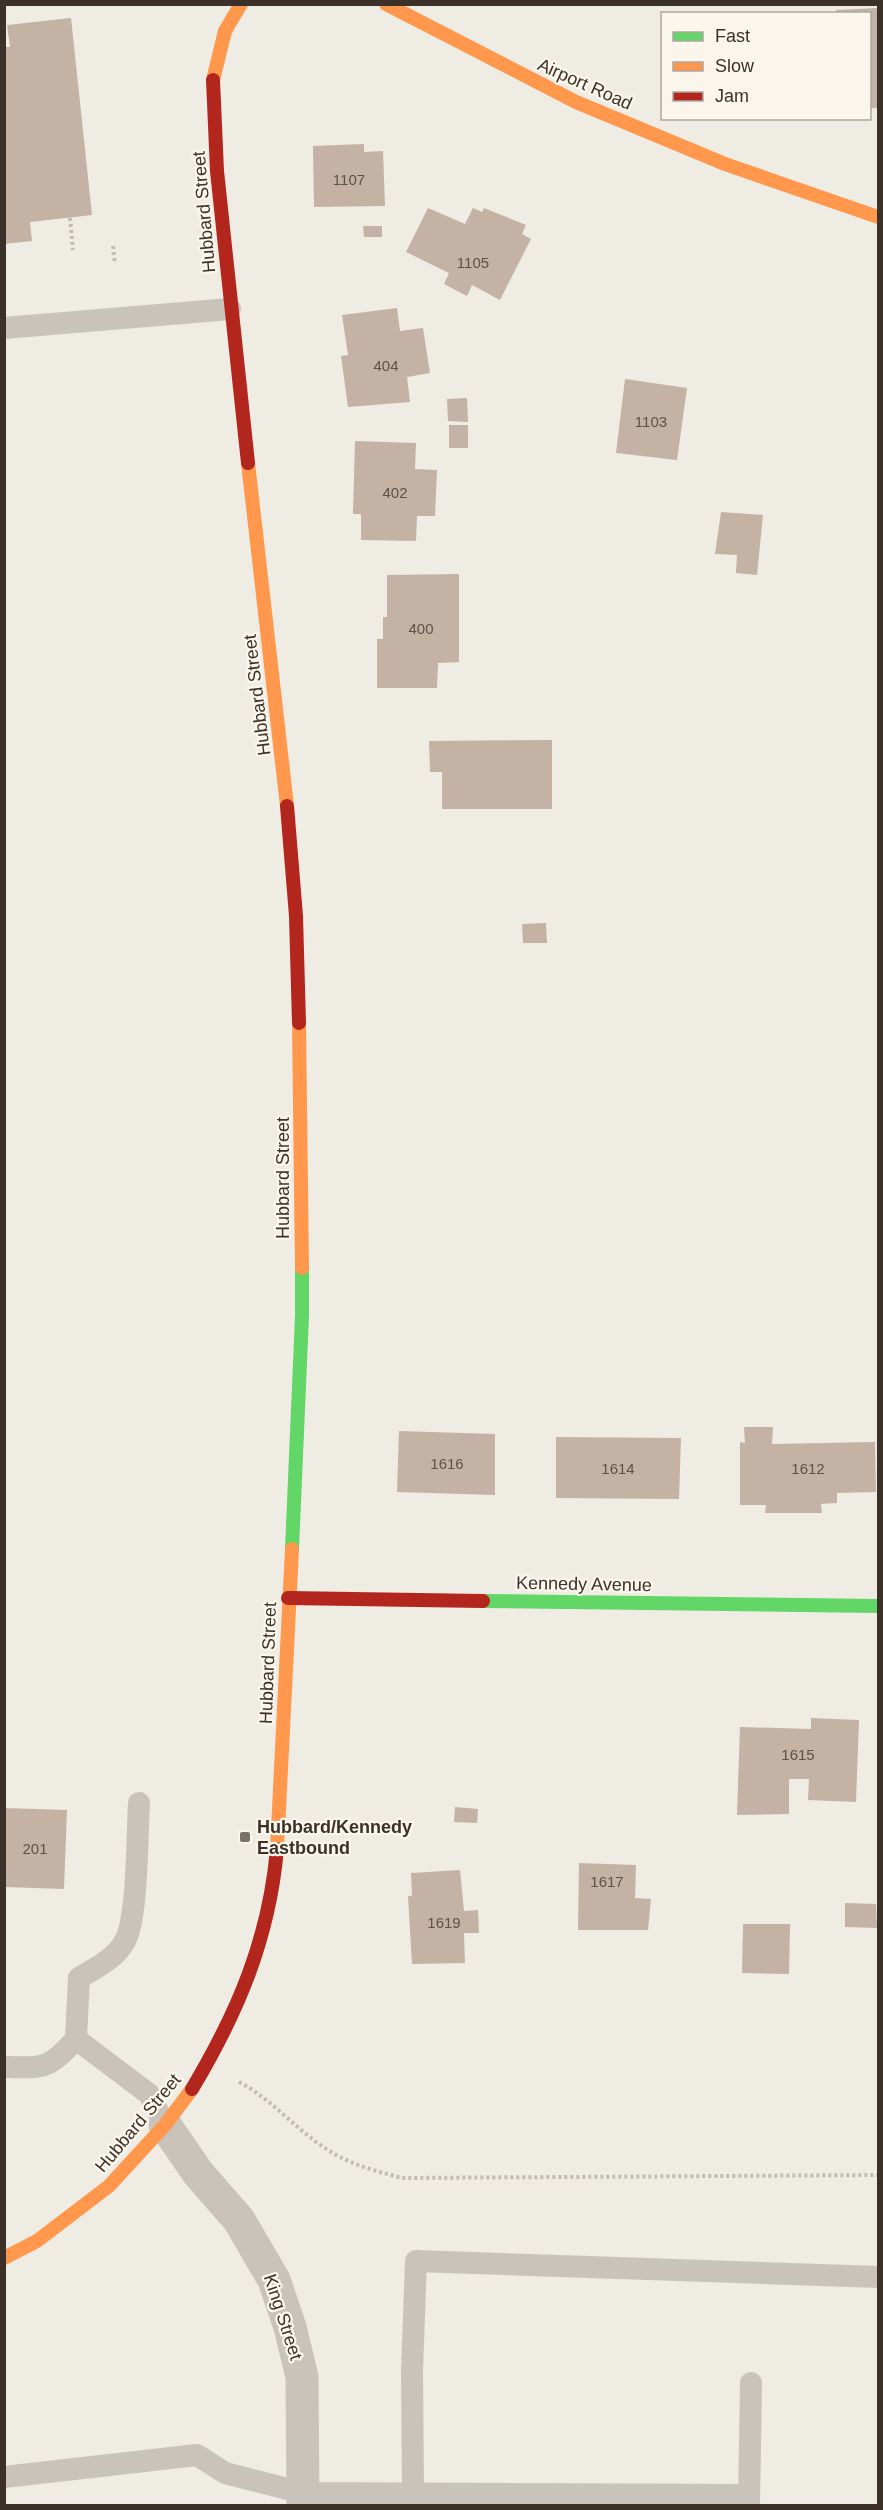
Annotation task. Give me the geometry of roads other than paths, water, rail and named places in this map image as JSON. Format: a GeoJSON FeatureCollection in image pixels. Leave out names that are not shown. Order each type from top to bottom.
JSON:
{"type":"FeatureCollection","features":[{"type":"Feature","properties":{"kind":"street","name":"Hubbard Street"},"geometry":{"type":"LineString","coordinates":[[4,2258],[37,2241],[109,2186],[165,2125],[188,2095],[206,2065],[247,1983],[263,1934],[274,1883],[280,1818],[302,1316],[300,1062],[296,916],[284,766],[230,309],[217,171],[213,79],[225,31],[241,4]]}},
{"type":"Feature","properties":{"kind":"street","name":"Airport Road"},"geometry":{"type":"LineString","coordinates":[[386,4],[576,102],[725,164],[879,217]]}},
{"type":"Feature","properties":{"kind":"street","name":"Kennedy Avenue"},"geometry":{"type":"LineString","coordinates":[[288,1598],[879,1606]]}},
{"type":"Feature","properties":{"kind":"street","name":"King Street"},"geometry":{"type":"LineString","coordinates":[[165,2125],[198,2173],[239,2220],[274,2280],[290,2327],[302,2377],[303,2499]]}},
{"type":"Feature","properties":{"kind":"lane"},"geometry":{"type":"LineString","coordinates":[[4,328],[230,309]]}},
{"type":"Feature","properties":{"kind":"lane"},"geometry":{"type":"LineString","coordinates":[[4,2067],[34,2068],[54,2062],[76,2039],[79,1978],[110,1959],[126,1940],[130,1923],[139,1803]]}},
{"type":"Feature","properties":{"kind":"lane"},"geometry":{"type":"LineString","coordinates":[[76,2039],[149,2094],[165,2125]]}},
{"type":"Feature","properties":{"kind":"lane"},"geometry":{"type":"LineString","coordinates":[[413,2493],[412,2371],[416,2261],[879,2277]]}},
{"type":"Feature","properties":{"kind":"lane"},"geometry":{"type":"LineString","coordinates":[[4,2477],[197,2455],[225,2473],[303,2499],[413,2493],[516,2500],[749,2500],[751,2383]]}},
{"type":"Feature","properties":{"kind":"place","name":"Hubbard/Kennedy Eastbound"},"geometry":{"type":"Point","coordinates":[245,1837]}}]}
